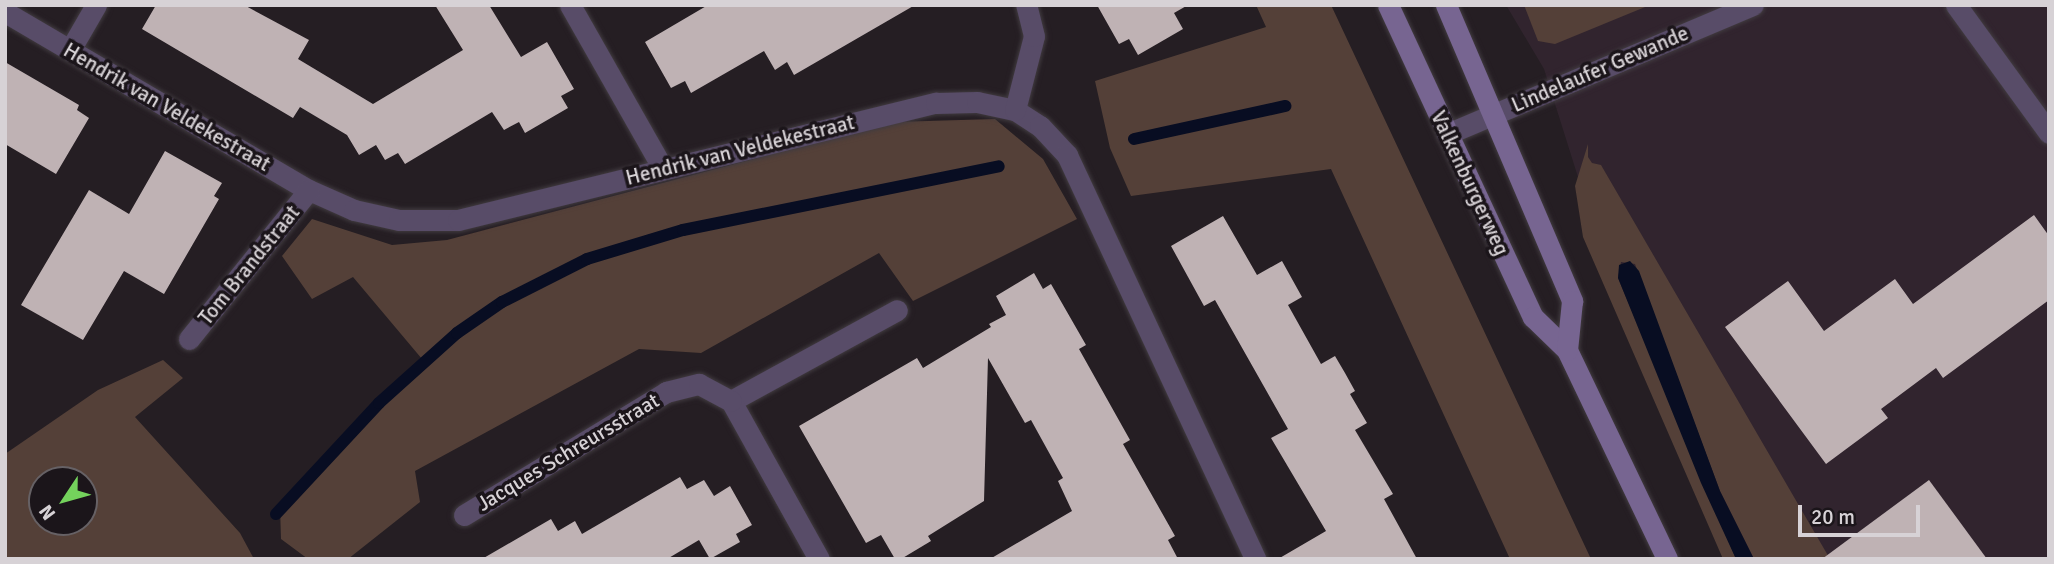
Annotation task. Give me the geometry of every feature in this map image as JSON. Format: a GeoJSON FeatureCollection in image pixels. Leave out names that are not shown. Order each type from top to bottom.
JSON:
{"type":"FeatureCollection","features":[{"type":"Feature","properties":{"kind":"main road","name":"Valkenburgerweg"},"geometry":{"type":"LineString","coordinates":[[1388,5],[1533,317],[1567,349],[1667,559]]}},
{"type":"Feature","properties":{"kind":"main road"},"geometry":{"type":"LineString","coordinates":[[1446,5],[1495,114],[1572,302],[1567,349]]}},
{"type":"Feature","properties":{"kind":"street"},"geometry":{"type":"LineString","coordinates":[[70,50],[96,5]]}},
{"type":"Feature","properties":{"kind":"street"},"geometry":{"type":"LineString","coordinates":[[570,5],[662,167]]}},
{"type":"Feature","properties":{"kind":"street"},"geometry":{"type":"LineString","coordinates":[[1015,110],[1034,36],[1026,5]]}},
{"type":"Feature","properties":{"kind":"street","name":"Lindelaufer Gewande"},"geometry":{"type":"LineString","coordinates":[[1447,134],[1753,5]]}},
{"type":"Feature","properties":{"kind":"street"},"geometry":{"type":"LineString","coordinates":[[1956,5],[2049,133]]}},
{"type":"Feature","properties":{"kind":"street","name":"Hendrik van Veldekestraat"},"geometry":{"type":"LineString","coordinates":[[5,12],[309,190],[354,210],[399,220],[458,220],[662,167],[936,103],[977,102],[1015,110],[1040,126],[1067,155],[1255,559]]}},
{"type":"Feature","properties":{"kind":"street","name":"Tom Brandstraat"},"geometry":{"type":"LineString","coordinates":[[189,339],[309,190]]}},
{"type":"Feature","properties":{"kind":"street"},"geometry":{"type":"LineString","coordinates":[[819,559],[731,401],[897,310]]}},
{"type":"Feature","properties":{"kind":"street","name":"Jacques Schreursstraat"},"geometry":{"type":"LineString","coordinates":[[464,515],[666,392],[699,384],[731,401]]}},
{"type":"Feature","properties":{"kind":"shaded area"},"geometry":{"type":"Polygon","coordinates":[[[1256,5],[1331,5],[1591,559],[1510,559],[1331,169],[1131,196],[1110,148],[1095,81],[1266,27],[1256,5]]]}},
{"type":"Feature","properties":{"kind":"shaded area"},"geometry":{"type":"Polygon","coordinates":[[[1506,5],[2049,5],[2049,559],[1749,559],[1599,244],[1544,69],[1506,5]]]}},
{"type":"Feature","properties":{"kind":"shaded area"},"geometry":{"type":"Polygon","coordinates":[[[1524,5],[1650,5],[1555,44],[1538,41],[1524,5]]]}},
{"type":"Feature","properties":{"kind":"shaded area"},"geometry":{"type":"Polygon","coordinates":[[[995,119],[1043,159],[1077,219],[913,301],[879,253],[701,353],[639,349],[415,471],[420,502],[348,559],[308,559],[281,539],[280,507],[333,445],[422,359],[353,277],[312,299],[282,256],[312,219],[392,245],[447,240],[893,122],[995,119]]]}},
{"type":"Feature","properties":{"kind":"shaded area"},"geometry":{"type":"Polygon","coordinates":[[[1588,144],[1588,157],[1592,163],[1601,165],[1830,559],[1754,559],[1720,491],[1635,264],[1621,262],[1618,278],[1736,559],[1723,559],[1583,237],[1575,186],[1588,144]]]}},
{"type":"Feature","properties":{"kind":"shaded area"},"geometry":{"type":"Polygon","coordinates":[[[163,360],[183,378],[135,417],[240,533],[254,559],[5,559],[5,454],[98,390],[163,360]]]}},
{"type":"Feature","properties":{"kind":"water"},"geometry":{"type":"Polygon","coordinates":[[[1630,261],[1639,271],[1720,491],[1754,559],[1736,559],[1701,483],[1618,278],[1619,265],[1630,261]]]}},
{"type":"Feature","properties":{"kind":"building"},"geometry":{"type":"Polygon","coordinates":[[[156,5],[244,5],[309,40],[298,59],[373,104],[463,50],[435,5],[489,5],[521,57],[547,42],[574,89],[561,96],[568,108],[525,133],[519,122],[504,130],[492,112],[405,164],[398,153],[385,160],[376,145],[359,155],[347,135],[300,107],[293,118],[142,29],[156,5]]]}},
{"type":"Feature","properties":{"kind":"building"},"geometry":{"type":"Polygon","coordinates":[[[708,5],[915,5],[794,75],[787,62],[775,70],[764,51],[691,93],[685,81],[671,88],[645,42],[708,5]]]}},
{"type":"Feature","properties":{"kind":"building"},"geometry":{"type":"Polygon","coordinates":[[[1097,5],[1188,5],[1174,13],[1183,29],[1138,55],[1129,39],[1119,44],[1097,5]]]}},
{"type":"Feature","properties":{"kind":"building"},"geometry":{"type":"Polygon","coordinates":[[[5,62],[79,105],[77,110],[89,118],[56,174],[5,144],[5,62]]]}},
{"type":"Feature","properties":{"kind":"building"},"geometry":{"type":"Polygon","coordinates":[[[165,151],[222,183],[214,196],[219,199],[164,294],[124,271],[83,340],[21,305],[89,190],[129,214],[165,151]]]}},
{"type":"Feature","properties":{"kind":"building"},"geometry":{"type":"Polygon","coordinates":[[[2034,215],[2049,236],[2049,300],[1943,378],[1936,368],[1881,409],[1888,418],[1826,464],[1725,327],[1788,281],[1824,331],[1895,279],[1913,304],[2034,215]]]}},
{"type":"Feature","properties":{"kind":"building"},"geometry":{"type":"Polygon","coordinates":[[[1223,216],[1257,275],[1282,261],[1302,297],[1288,305],[1321,364],[1335,356],[1355,391],[1350,394],[1367,423],[1355,430],[1393,494],[1384,499],[1417,559],[1278,559],[1326,531],[1271,438],[1288,429],[1215,300],[1204,306],[1171,246],[1223,216]]]}},
{"type":"Feature","properties":{"kind":"building"},"geometry":{"type":"Polygon","coordinates":[[[1034,273],[1043,289],[1051,284],[1086,345],[1079,349],[1130,440],[1123,444],[1175,536],[1168,540],[1178,559],[990,559],[1072,511],[1058,481],[1063,478],[1031,420],[1025,423],[988,358],[984,501],[928,536],[931,541],[901,559],[895,559],[881,535],[866,543],[799,426],[917,358],[923,368],[991,327],[989,324],[1006,315],[996,296],[1034,273]]]}},
{"type":"Feature","properties":{"kind":"building"},"geometry":{"type":"Polygon","coordinates":[[[680,477],[687,489],[704,480],[714,496],[730,486],[752,525],[736,534],[740,542],[710,559],[699,540],[667,559],[482,559],[551,519],[558,531],[575,521],[582,534],[680,477]]]}},
{"type":"Feature","properties":{"kind":"building"},"geometry":{"type":"Polygon","coordinates":[[[1929,480],[1987,559],[1822,559],[1929,480]]]}},
{"type":"Feature","properties":{"kind":"waterway"},"geometry":{"type":"LineString","coordinates":[[1134,139],[1285,106]]}},
{"type":"Feature","properties":{"kind":"waterway"},"geometry":{"type":"LineString","coordinates":[[276,514],[379,403],[457,333],[502,302],[587,259],[683,230],[999,166]]}}]}
